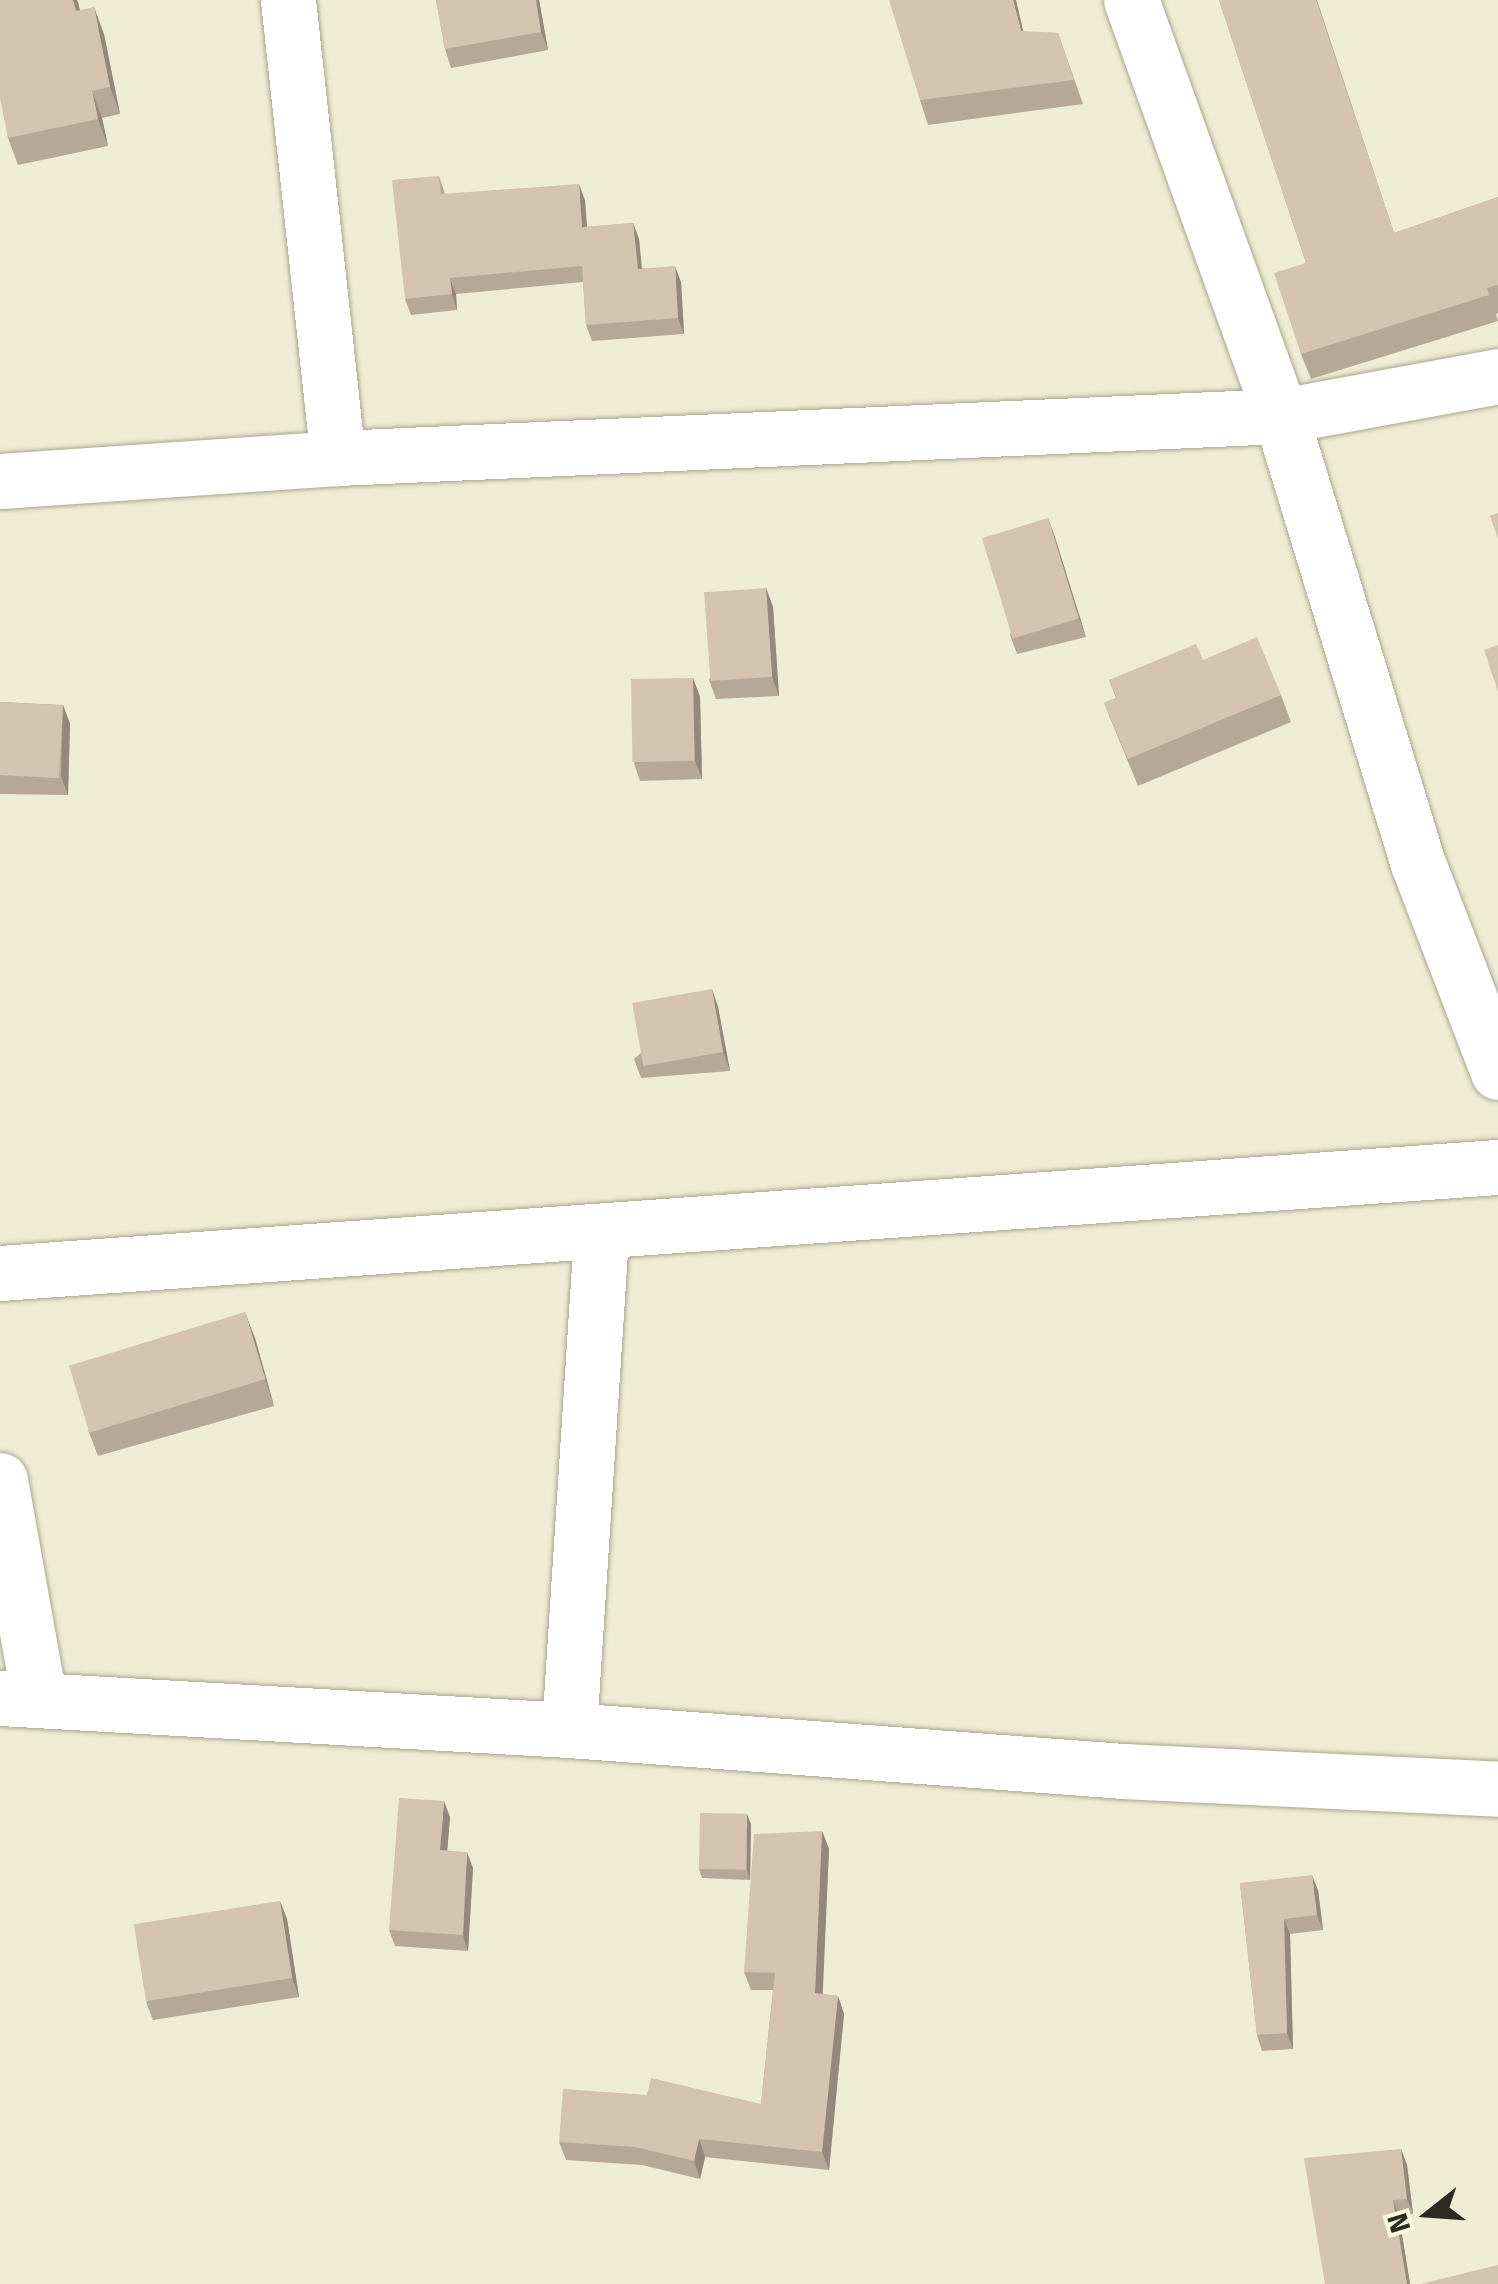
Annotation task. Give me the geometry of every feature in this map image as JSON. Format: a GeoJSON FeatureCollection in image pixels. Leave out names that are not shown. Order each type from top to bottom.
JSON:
{"type":"FeatureCollection","features":[{"type":"Feature","properties":{"kind":"street"},"geometry":{"type":"LineString","coordinates":[[288,0],[338,458]]}},
{"type":"Feature","properties":{"kind":"street"},"geometry":{"type":"LineString","coordinates":[[1131,0],[1281,416],[1417,861],[1498,1072]]}},
{"type":"Feature","properties":{"kind":"street"},"geometry":{"type":"LineString","coordinates":[[0,481],[338,458],[1281,416],[1498,376]]}},
{"type":"Feature","properties":{"kind":"street"},"geometry":{"type":"LineString","coordinates":[[0,1272],[602,1233],[1498,1167]]}},
{"type":"Feature","properties":{"kind":"street"},"geometry":{"type":"LineString","coordinates":[[569,1730],[602,1233]]}},
{"type":"Feature","properties":{"kind":"street"},"geometry":{"type":"LineString","coordinates":[[0,1480],[19,1699],[569,1730],[1124,1771],[1498,1789]]}},
{"type":"Feature","properties":{"kind":"building"},"geometry":{"type":"Polygon","coordinates":[[[0,0],[73,0],[76,11],[94,7],[110,87],[92,91],[98,119],[8,138],[0,98],[0,0]]]}},
{"type":"Feature","properties":{"kind":"building"},"geometry":{"type":"Polygon","coordinates":[[[436,0],[536,0],[541,32],[445,49],[436,0]]]}},
{"type":"Feature","properties":{"kind":"building"},"geometry":{"type":"Polygon","coordinates":[[[889,0],[1013,0],[1021,31],[1058,33],[1074,80],[920,100],[889,0]]]}},
{"type":"Feature","properties":{"kind":"building"},"geometry":{"type":"Polygon","coordinates":[[[1219,0],[1316,0],[1394,233],[1498,197],[1498,285],[1487,288],[1489,295],[1301,354],[1274,273],[1306,263],[1219,0]]]}},
{"type":"Feature","properties":{"kind":"building"},"geometry":{"type":"Polygon","coordinates":[[[439,176],[441,194],[579,184],[582,227],[633,223],[638,269],[675,266],[678,318],[586,325],[582,266],[450,278],[452,294],[405,299],[392,180],[439,176]]]}},
{"type":"Feature","properties":{"kind":"building"},"geometry":{"type":"Polygon","coordinates":[[[1498,513],[1498,539],[1490,516],[1498,513]]]}},
{"type":"Feature","properties":{"kind":"building"},"geometry":{"type":"Polygon","coordinates":[[[1048,518],[1079,618],[1013,639],[982,538],[1048,518]]]}},
{"type":"Feature","properties":{"kind":"building"},"geometry":{"type":"Polygon","coordinates":[[[766,588],[772,677],[710,681],[704,592],[766,588]]]}},
{"type":"Feature","properties":{"kind":"building"},"geometry":{"type":"Polygon","coordinates":[[[1257,637],[1281,695],[1128,759],[1104,703],[1117,698],[1109,680],[1196,644],[1203,660],[1257,637]]]}},
{"type":"Feature","properties":{"kind":"building"},"geometry":{"type":"Polygon","coordinates":[[[1498,645],[1498,692],[1484,650],[1498,645]]]}},
{"type":"Feature","properties":{"kind":"building"},"geometry":{"type":"Polygon","coordinates":[[[693,678],[694,761],[632,762],[631,679],[693,678]]]}},
{"type":"Feature","properties":{"kind":"building"},"geometry":{"type":"Polygon","coordinates":[[[0,702],[63,705],[59,778],[0,775],[0,702]]]}},
{"type":"Feature","properties":{"kind":"building"},"geometry":{"type":"Polygon","coordinates":[[[712,989],[723,1052],[643,1066],[632,1003],[712,989]]]}},
{"type":"Feature","properties":{"kind":"building"},"geometry":{"type":"Polygon","coordinates":[[[245,1312],[265,1379],[90,1433],[69,1366],[245,1312]]]}},
{"type":"Feature","properties":{"kind":"building"},"geometry":{"type":"Polygon","coordinates":[[[399,1798],[444,1801],[440,1850],[467,1852],[463,1935],[389,1930],[399,1798]]]}},
{"type":"Feature","properties":{"kind":"building"},"geometry":{"type":"Polygon","coordinates":[[[700,1813],[747,1814],[746,1870],[699,1869],[700,1813]]]}},
{"type":"Feature","properties":{"kind":"building"},"geometry":{"type":"Polygon","coordinates":[[[822,1831],[815,1993],[838,1996],[822,2152],[699,2139],[694,2161],[635,2147],[559,2142],[563,2089],[647,2095],[651,2078],[761,2104],[775,1973],[744,1972],[754,1834],[822,1831]]]}},
{"type":"Feature","properties":{"kind":"building"},"geometry":{"type":"Polygon","coordinates":[[[1312,1875],[1317,1915],[1284,1919],[1287,2033],[1257,2035],[1240,1883],[1312,1875]]]}},
{"type":"Feature","properties":{"kind":"building"},"geometry":{"type":"Polygon","coordinates":[[[280,1901],[292,1978],[146,2001],[134,1924],[280,1901]]]}},
{"type":"Feature","properties":{"kind":"building"},"geometry":{"type":"Polygon","coordinates":[[[1401,2149],[1407,2199],[1393,2200],[1407,2284],[1325,2284],[1304,2158],[1401,2149]]]}},
{"type":"Feature","properties":{"kind":"building"},"geometry":{"type":"Polygon","coordinates":[[[1498,2265],[1498,2284],[1421,2284],[1498,2265]]]}}]}
